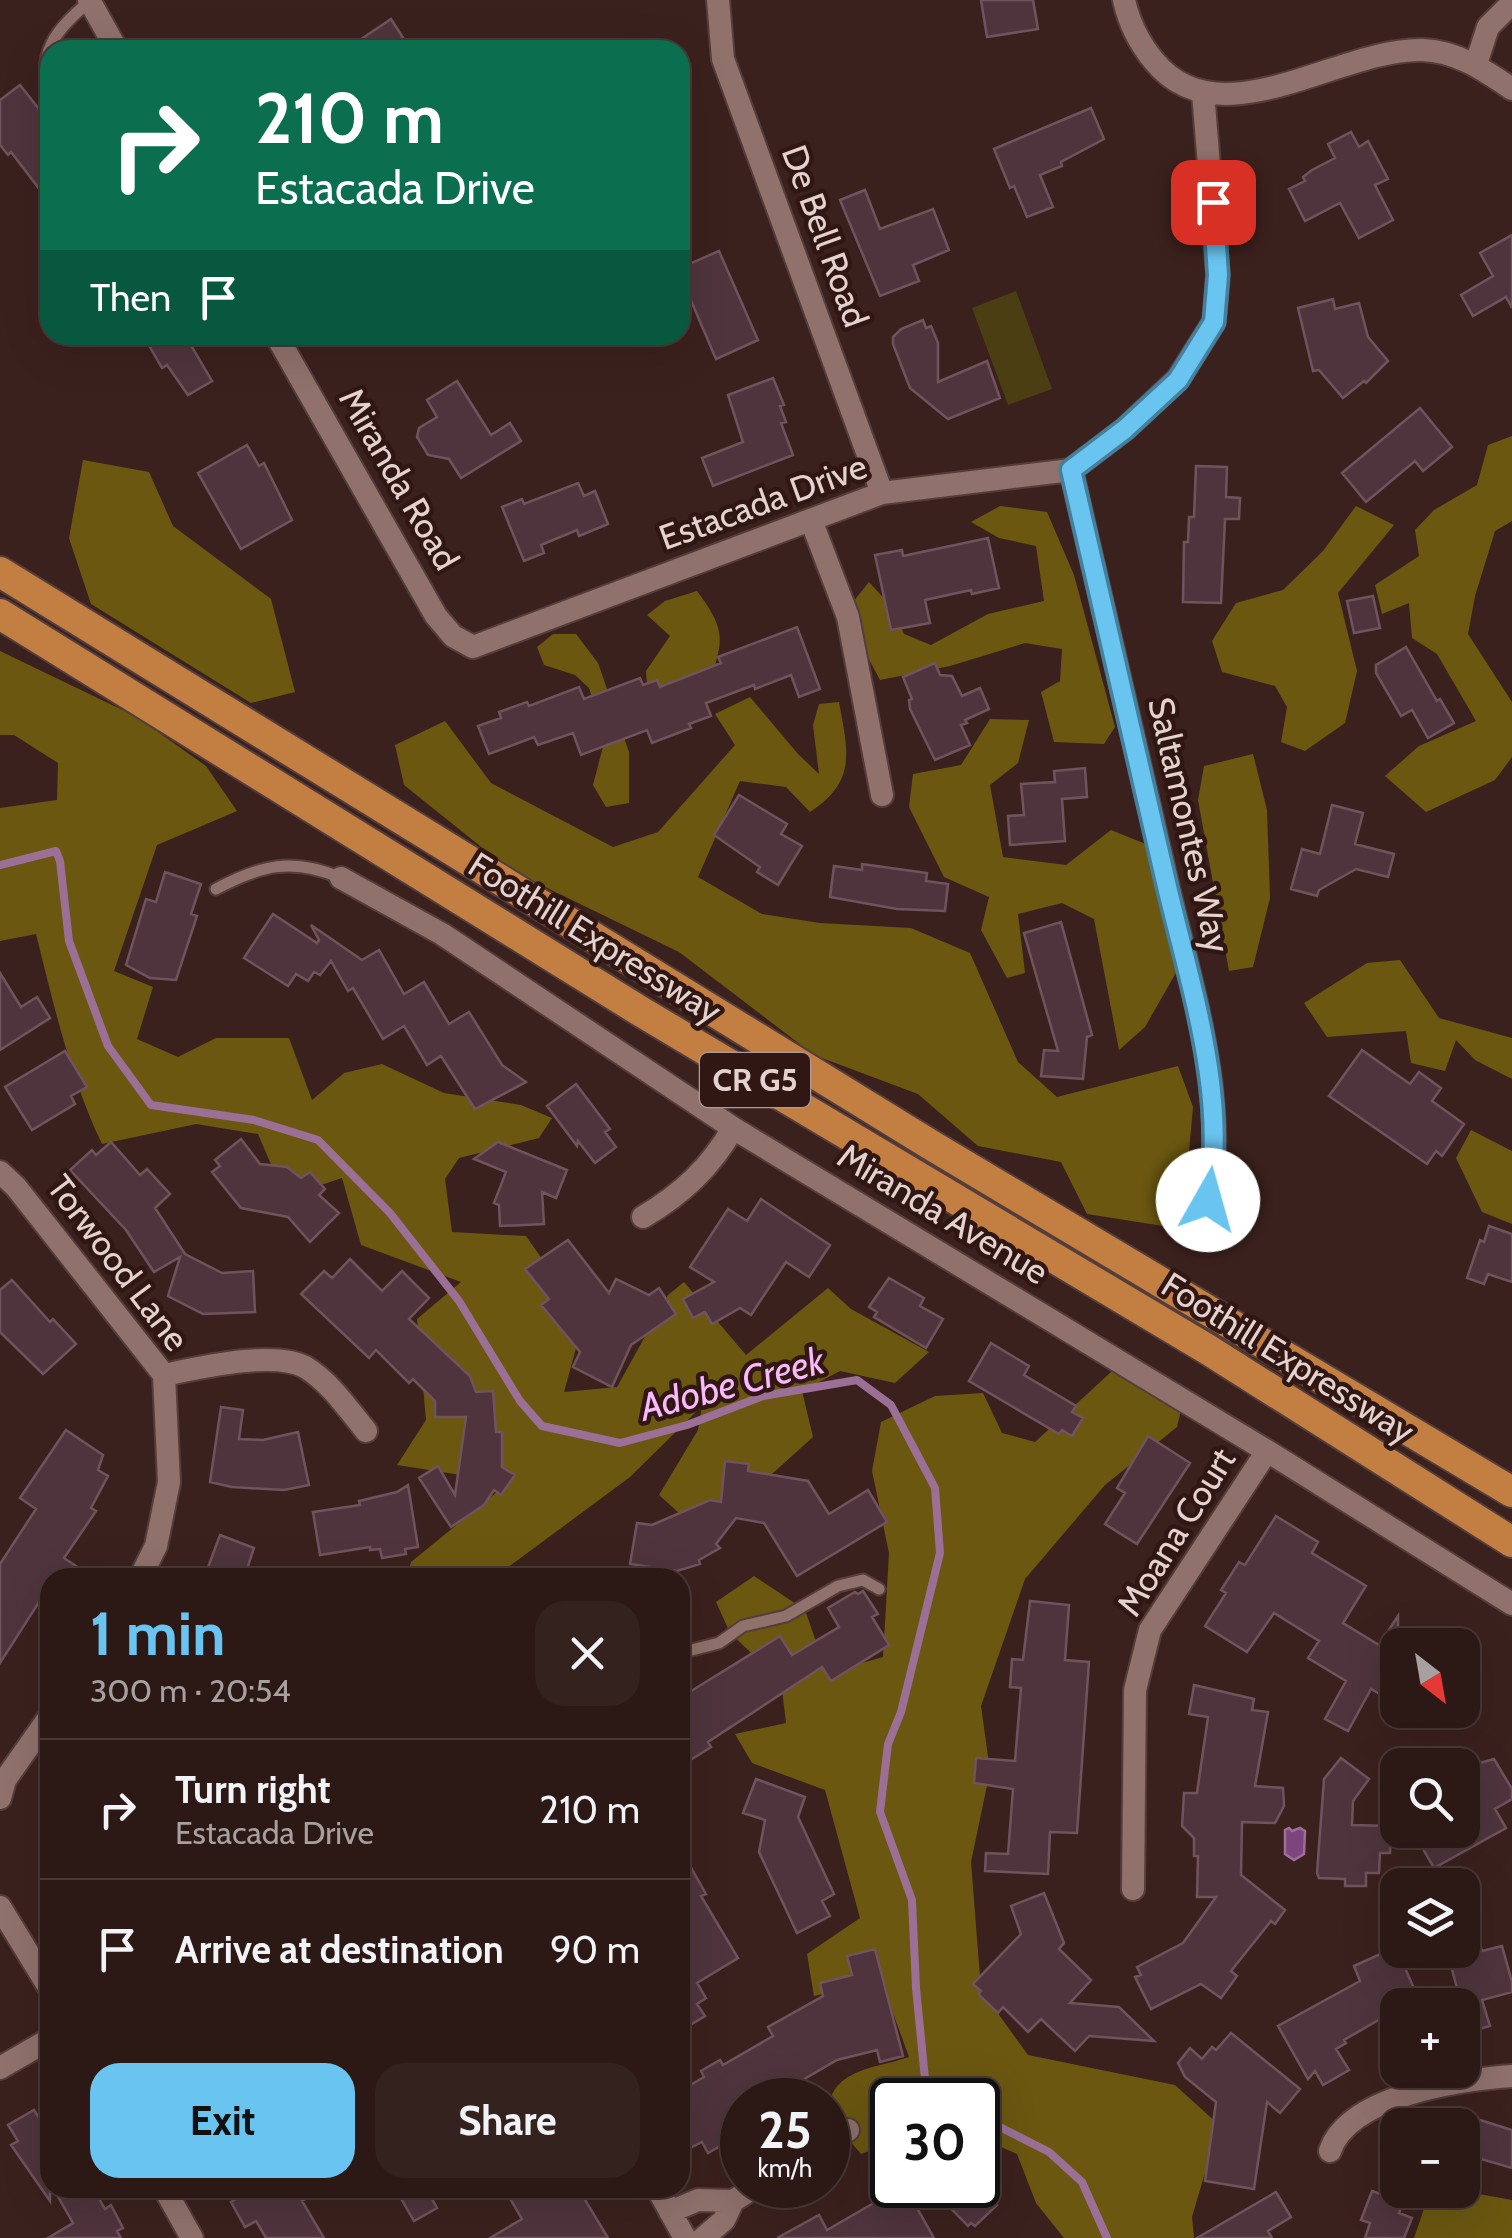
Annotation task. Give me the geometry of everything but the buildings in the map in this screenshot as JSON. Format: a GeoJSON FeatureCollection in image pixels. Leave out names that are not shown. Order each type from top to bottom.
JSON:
{"type":"FeatureCollection","features":[{"type":"Feature","properties":{"kind":"highway","name":"Foothill Expressway"},"geometry":{"type":"LineString","coordinates":[[0,572],[931,1146],[1512,1492]]}},
{"type":"Feature","properties":{"kind":"highway","name":"Foothill Expressway"},"geometry":{"type":"LineString","coordinates":[[0,614],[624,1001],[1206,1350],[1512,1542]]}},
{"type":"Feature","properties":{"kind":"street","name":"De Bell Road"},"geometry":{"type":"LineString","coordinates":[[718,0],[723,59],[882,493]]}},
{"type":"Feature","properties":{"kind":"street"},"geometry":{"type":"LineString","coordinates":[[1124,0],[1134,32],[1160,68],[1176,82],[1203,93],[1247,94],[1344,64],[1421,50],[1476,64],[1512,88]]}},
{"type":"Feature","properties":{"kind":"street"},"geometry":{"type":"LineString","coordinates":[[89,1],[111,40]]}},
{"type":"Feature","properties":{"kind":"street"},"geometry":{"type":"LineString","coordinates":[[1476,64],[1488,27],[1512,4]]}},
{"type":"Feature","properties":{"kind":"street"},"geometry":{"type":"LineString","coordinates":[[1071,470],[1125,429],[1178,380],[1214,322],[1218,275],[1203,93]]}},
{"type":"Feature","properties":{"kind":"street","name":"Miranda Road"},"geometry":{"type":"LineString","coordinates":[[282,345],[436,616],[453,636],[473,646]]}},
{"type":"Feature","properties":{"kind":"street","name":"Estacada Drive"},"geometry":{"type":"LineString","coordinates":[[473,646],[882,493],[1071,470]]}},
{"type":"Feature","properties":{"kind":"street","name":"Saltamontes Way"},"geometry":{"type":"LineString","coordinates":[[1071,470],[1200,1029],[1215,1127],[1215,1166],[1208,1200]]}},
{"type":"Feature","properties":{"kind":"street"},"geometry":{"type":"LineString","coordinates":[[811,520],[848,618],[882,795]]}},
{"type":"Feature","properties":{"kind":"street","name":"Miranda Avenue"},"geometry":{"type":"LineString","coordinates":[[341,878],[442,934],[733,1128],[1512,1604]]}},
{"type":"Feature","properties":{"kind":"street"},"geometry":{"type":"LineString","coordinates":[[644,1217],[679,1196],[719,1152],[733,1128]]}},
{"type":"Feature","properties":{"kind":"street"},"geometry":{"type":"LineString","coordinates":[[0,1207],[8,1180]]}},
{"type":"Feature","properties":{"kind":"street","name":"Torwood Lane"},"geometry":{"type":"LineString","coordinates":[[8,1180],[164,1375],[169,1482],[156,1546],[145,1568]]}},
{"type":"Feature","properties":{"kind":"street"},"geometry":{"type":"LineString","coordinates":[[164,1375],[242,1360],[302,1365],[327,1385],[366,1430]]}},
{"type":"Feature","properties":{"kind":"street","name":"Moana Court"},"geometry":{"type":"LineString","coordinates":[[1134,1888],[1135,1690],[1150,1630],[1267,1451]]}},
{"type":"Feature","properties":{"kind":"street"},"geometry":{"type":"LineString","coordinates":[[0,1798],[5,1780],[40,1730]]}},
{"type":"Feature","properties":{"kind":"street"},"geometry":{"type":"LineString","coordinates":[[0,1907],[40,1973]]}},
{"type":"Feature","properties":{"kind":"street"},"geometry":{"type":"LineString","coordinates":[[0,2068],[40,2044]]}},
{"type":"Feature","properties":{"kind":"street"},"geometry":{"type":"LineString","coordinates":[[1330,2151],[1335,2137],[1398,2095],[1512,2076]]}},
{"type":"Feature","properties":{"kind":"street"},"geometry":{"type":"LineString","coordinates":[[170,2198],[192,2238]]}},
{"type":"Feature","properties":{"kind":"street"},"geometry":{"type":"LineString","coordinates":[[662,2198],[684,2238]]}},
{"type":"Feature","properties":{"kind":"street"},"geometry":{"type":"LineString","coordinates":[[670,2212],[698,2200],[720,2200]]}},
{"type":"Feature","properties":{"kind":"street"},"geometry":{"type":"LineString","coordinates":[[703,2238],[724,2220],[729,2208]]}},
{"type":"Feature","properties":{"kind":"lane"},"geometry":{"type":"LineString","coordinates":[[53,40],[62,24],[89,1]]}},
{"type":"Feature","properties":{"kind":"lane"},"geometry":{"type":"LineString","coordinates":[[216,889],[244,874],[292,864],[341,878]]}},
{"type":"Feature","properties":{"kind":"lane"},"geometry":{"type":"LineString","coordinates":[[690,1650],[719,1643],[743,1626],[786,1616],[838,1586],[863,1580],[879,1589]]}},
{"type":"Feature","properties":{"kind":"shaded area"},"geometry":{"type":"Polygon","coordinates":[[[1016,291],[1052,389],[1008,405],[972,308],[1016,291]]]}},
{"type":"Feature","properties":{"kind":"shaded area"},"geometry":{"type":"Polygon","coordinates":[[[1512,436],[1512,521],[1495,531],[1468,634],[1512,702],[1512,757],[1495,780],[1426,812],[1385,776],[1419,746],[1476,721],[1437,654],[1412,638],[1409,603],[1382,614],[1375,585],[1419,556],[1415,530],[1434,510],[1477,485],[1488,445],[1512,436]]]}},
{"type":"Feature","properties":{"kind":"shaded area"},"geometry":{"type":"Polygon","coordinates":[[[83,460],[149,472],[173,526],[271,599],[295,692],[251,703],[91,604],[69,538],[83,460]]]}},
{"type":"Feature","properties":{"kind":"shaded area"},"geometry":{"type":"Polygon","coordinates":[[[1000,506],[1047,512],[1074,575],[1115,727],[1104,744],[1054,742],[1041,692],[1060,681],[1062,649],[1025,643],[950,666],[880,680],[858,639],[849,607],[869,582],[890,605],[904,634],[931,645],[988,614],[1044,601],[1036,546],[999,538],[971,522],[1000,506]]]}},
{"type":"Feature","properties":{"kind":"shaded area"},"geometry":{"type":"Polygon","coordinates":[[[1356,506],[1394,525],[1338,593],[1357,671],[1345,723],[1305,751],[1281,742],[1287,707],[1275,686],[1222,672],[1212,641],[1236,603],[1283,590],[1323,551],[1356,506]]]}},
{"type":"Feature","properties":{"kind":"shaded area"},"geometry":{"type":"Polygon","coordinates":[[[697,591],[720,635],[709,684],[648,698],[646,671],[670,636],[647,615],[665,601],[697,591]]]}},
{"type":"Feature","properties":{"kind":"shaded area"},"geometry":{"type":"Polygon","coordinates":[[[553,634],[576,634],[598,663],[629,752],[629,803],[606,807],[593,785],[605,739],[589,688],[575,675],[544,665],[537,647],[553,634]]]}},
{"type":"Feature","properties":{"kind":"shaded area"},"geometry":{"type":"Polygon","coordinates":[[[0,651],[137,717],[206,766],[237,811],[157,845],[114,971],[153,987],[137,1039],[178,1057],[216,1038],[289,1038],[312,1100],[344,1073],[382,1064],[444,1093],[521,1105],[552,1118],[539,1138],[459,1158],[445,1179],[452,1232],[526,1236],[584,1319],[564,1392],[617,1387],[668,1295],[684,1282],[746,1355],[828,1288],[851,1309],[929,1352],[895,1383],[840,1371],[802,1391],[813,1437],[773,1473],[690,1523],[659,1495],[698,1430],[702,1406],[630,1477],[507,1568],[409,1568],[411,1562],[497,1492],[502,1452],[461,1475],[397,1465],[426,1420],[417,1319],[461,1282],[361,1245],[342,1178],[285,1197],[258,1134],[196,1124],[102,1144],[72,1067],[36,934],[0,941],[0,808],[57,800],[58,763],[14,735],[0,735],[0,651]]]}},
{"type":"Feature","properties":{"kind":"shaded area"},"geometry":{"type":"Polygon","coordinates":[[[750,697],[819,774],[813,725],[819,704],[839,702],[846,764],[836,789],[810,812],[786,787],[740,781],[698,877],[762,914],[820,923],[911,928],[970,953],[1018,1062],[1057,1097],[1178,1066],[1193,1107],[1182,1229],[1087,1214],[1061,1162],[978,1146],[918,1094],[814,1055],[679,952],[510,870],[404,785],[395,745],[445,721],[491,783],[613,847],[658,832],[735,745],[715,714],[750,697]]]}},
{"type":"Feature","properties":{"kind":"shaded area"},"geometry":{"type":"Polygon","coordinates":[[[990,719],[1029,720],[1018,763],[990,785],[1003,857],[1066,865],[1111,830],[1148,845],[1177,971],[1145,1027],[1119,1050],[1094,919],[1062,903],[1018,914],[1025,973],[1007,978],[981,930],[989,897],[944,877],[909,807],[913,774],[961,765],[990,719]]]}},
{"type":"Feature","properties":{"kind":"shaded area"},"geometry":{"type":"Polygon","coordinates":[[[1253,754],[1267,810],[1270,898],[1253,967],[1229,971],[1198,800],[1204,766],[1253,754]]]}},
{"type":"Feature","properties":{"kind":"shaded area"},"geometry":{"type":"Polygon","coordinates":[[[1400,960],[1439,1018],[1512,1038],[1512,1079],[1475,1060],[1456,1040],[1445,1071],[1411,1063],[1406,1031],[1327,1037],[1304,1003],[1367,963],[1400,960]]]}},
{"type":"Feature","properties":{"kind":"shaded area"},"geometry":{"type":"Polygon","coordinates":[[[1471,1130],[1512,1151],[1512,1224],[1482,1212],[1456,1158],[1471,1130]]]}},
{"type":"Feature","properties":{"kind":"shaded area"},"geometry":{"type":"Polygon","coordinates":[[[1123,1361],[1183,1401],[1177,1427],[1105,1485],[1025,1579],[981,1706],[990,1771],[971,1862],[981,1990],[1028,2055],[1175,2085],[1219,2125],[1192,2217],[1194,2238],[1064,2238],[1036,2203],[1017,2154],[1000,2147],[1000,2078],[870,2078],[870,2151],[861,2154],[850,2141],[850,2078],[847,2078],[909,2057],[881,1980],[814,1996],[807,1954],[860,1918],[825,1790],[752,1763],[735,1734],[786,1723],[781,1681],[730,1633],[716,1602],[754,1576],[805,1610],[827,1673],[883,1657],[889,1553],[872,1471],[881,1422],[935,1396],[983,1393],[1002,1433],[1035,1442],[1123,1361]]]}},
{"type":"Feature","properties":{"kind":"shaded area"},"geometry":{"type":"Polygon","coordinates":[[[1285,1830],[1305,1831],[1304,1854],[1294,1860],[1285,1854],[1285,1830]]]}},
{"type":"Feature","properties":{"kind":"shaded area"},"geometry":{"type":"Polygon","coordinates":[[[1480,2194],[1512,2200],[1512,2238],[1414,2238],[1424,2208],[1480,2208],[1480,2194]]]}},
{"type":"Feature","properties":{"kind":"waterway","name":"Adobe Creek"},"geometry":{"type":"LineString","coordinates":[[0,865],[56,851],[69,941],[108,1046],[151,1105],[254,1120],[318,1140],[390,1213],[459,1301],[520,1401],[542,1426],[620,1443],[687,1425],[763,1396],[857,1380],[891,1405],[935,1488],[940,1553],[901,1712],[888,1744],[880,1812],[912,1900],[925,2078]]}},
{"type":"Feature","properties":{"kind":"waterway","name":"Adobe Creek"},"geometry":{"type":"LineString","coordinates":[[1000,2127],[1049,2152],[1082,2182],[1107,2238]]}},
{"type":"Feature","properties":{"kind":"route"},"geometry":{"type":"LineString","coordinates":[[1208,1200],[1215,1166],[1215,1127],[1200,1029],[1071,470],[1125,429],[1178,380],[1214,322],[1218,275],[1213,202]]}}]}
